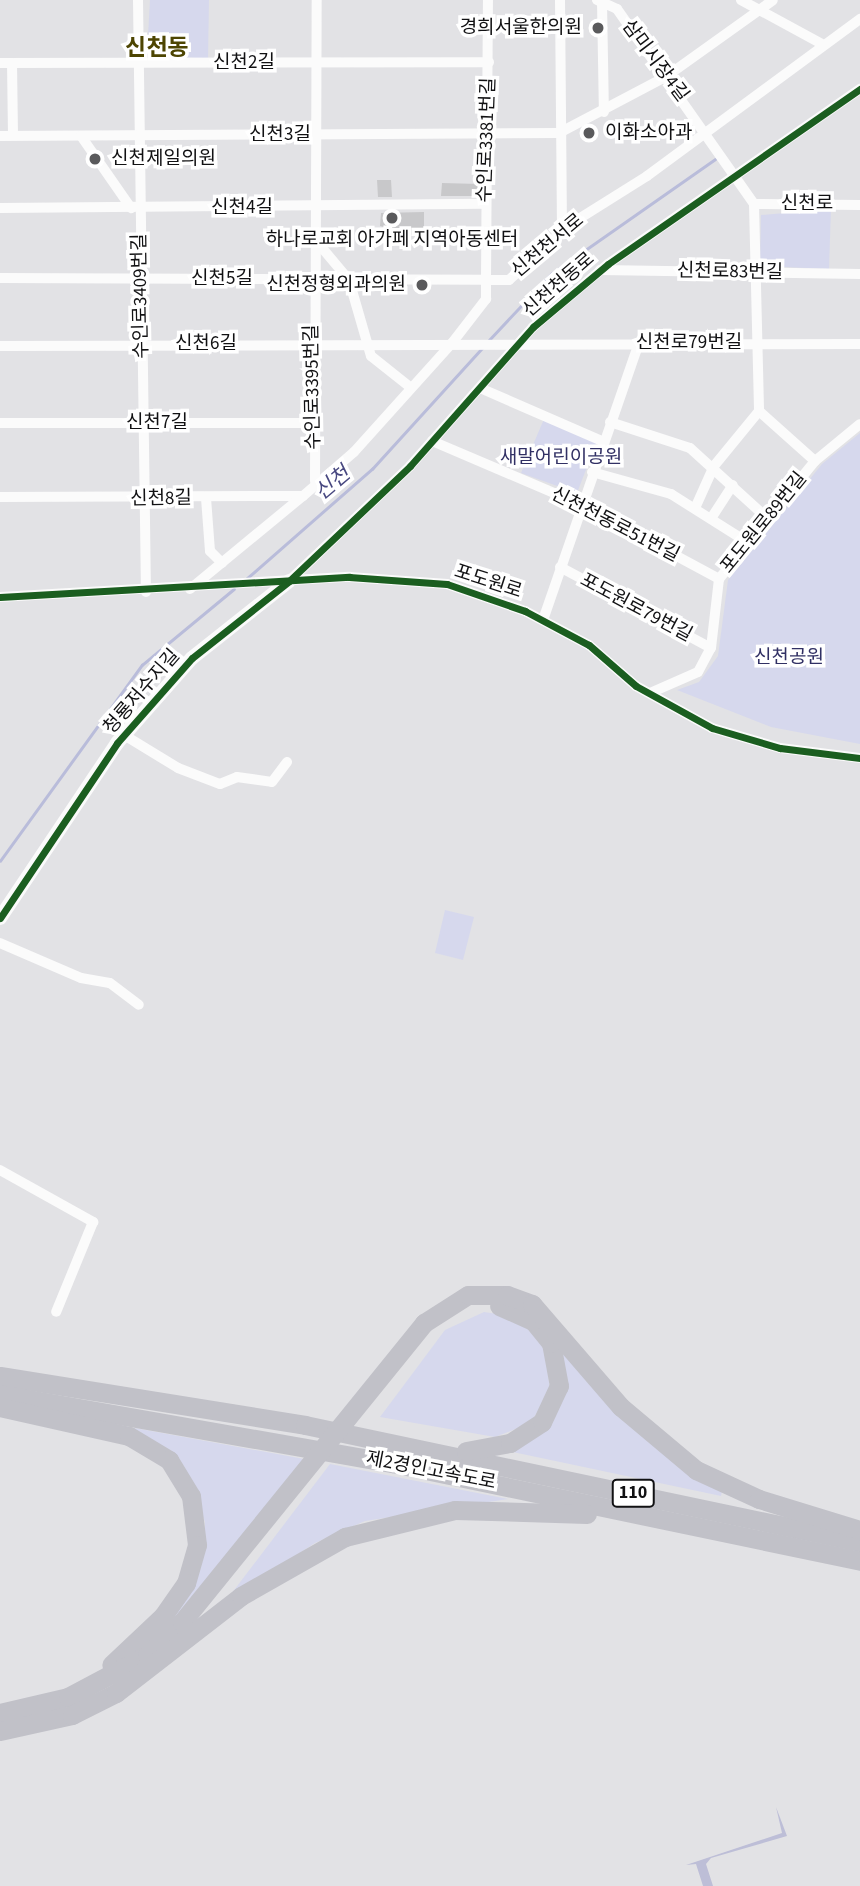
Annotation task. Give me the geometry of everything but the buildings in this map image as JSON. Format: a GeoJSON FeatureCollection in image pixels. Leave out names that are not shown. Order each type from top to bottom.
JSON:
{"type":"FeatureCollection","features":[{"type":"Feature","properties":{"kind":"highway"},"geometry":{"type":"LineString","coordinates":[[0,1713],[68,1697],[147,1655],[183,1622],[424,1323],[468,1295],[507,1295],[531,1304],[621,1407],[696,1469],[759,1499],[860,1530]]}},
{"type":"Feature","properties":{"kind":"highway"},"geometry":{"type":"LineString","coordinates":[[167,1653],[432,1332],[450,1317],[485,1305],[533,1321],[558,1361],[559,1387],[542,1422],[489,1449],[433,1451]]}},
{"type":"Feature","properties":{"kind":"highway","name":"제2경인고속도로"},"geometry":{"type":"LineString","coordinates":[[0,1376],[304,1424],[860,1542]]}},
{"type":"Feature","properties":{"kind":"highway","name":"제2경인고속도로"},"geometry":{"type":"LineString","coordinates":[[0,1394],[392,1463],[860,1561]]}},
{"type":"Feature","properties":{"kind":"highway"},"geometry":{"type":"LineString","coordinates":[[0,1407],[141,1442],[169,1460],[191,1496],[197,1545],[186,1583],[128,1653],[68,1697]]}},
{"type":"Feature","properties":{"kind":"highway"},"geometry":{"type":"LineString","coordinates":[[0,1731],[82,1711],[138,1679],[167,1653],[304,1555],[414,1517],[492,1507],[672,1521]]}},
{"type":"Feature","properties":{"kind":"street","name":"수인로3409번길"},"geometry":{"type":"LineString","coordinates":[[138,0],[139,136],[136,208],[141,279],[146,592]]}},
{"type":"Feature","properties":{"kind":"street","name":"수인로3395번길"},"geometry":{"type":"LineString","coordinates":[[315,481],[312,208],[317,0]]}},
{"type":"Feature","properties":{"kind":"street","name":"수인로3381번길"},"geometry":{"type":"LineString","coordinates":[[486,280],[488,0]]}},
{"type":"Feature","properties":{"kind":"street"},"geometry":{"type":"LineString","coordinates":[[560,0],[559,133],[562,231]]}},
{"type":"Feature","properties":{"kind":"street"},"geometry":{"type":"LineString","coordinates":[[741,0],[824,45]]}},
{"type":"Feature","properties":{"kind":"street","name":"신천3길"},"geometry":{"type":"LineString","coordinates":[[0,136],[559,133],[604,112],[667,76],[773,0]]}},
{"type":"Feature","properties":{"kind":"street"},"geometry":{"type":"LineString","coordinates":[[599,1],[604,112]]}},
{"type":"Feature","properties":{"kind":"street","name":"삼미시장4길"},"geometry":{"type":"LineString","coordinates":[[599,1],[619,5],[736,172],[754,204]]}},
{"type":"Feature","properties":{"kind":"street","name":"신천천서로"},"geometry":{"type":"LineString","coordinates":[[315,481],[354,452],[452,343],[486,299],[486,280],[509,280],[562,231],[709,133],[860,19]]}},
{"type":"Feature","properties":{"kind":"street","name":"신천2길"},"geometry":{"type":"LineString","coordinates":[[0,63],[489,62]]}},
{"type":"Feature","properties":{"kind":"street"},"geometry":{"type":"LineString","coordinates":[[12,63],[13,135]]}},
{"type":"Feature","properties":{"kind":"street","name":"신천천동로"},"geometry":{"type":"LineString","coordinates":[[284,581],[432,441],[519,343],[600,270],[736,172],[860,89]]}},
{"type":"Feature","properties":{"kind":"street"},"geometry":{"type":"LineString","coordinates":[[81,136],[136,208]]}},
{"type":"Feature","properties":{"kind":"street","name":"신천4길"},"geometry":{"type":"LineString","coordinates":[[0,208],[312,208],[485,204]]}},
{"type":"Feature","properties":{"kind":"street"},"geometry":{"type":"LineString","coordinates":[[696,506],[714,466],[759,411],[754,204]]}},
{"type":"Feature","properties":{"kind":"street","name":"신천로"},"geometry":{"type":"LineString","coordinates":[[754,204],[860,205]]}},
{"type":"Feature","properties":{"kind":"street"},"geometry":{"type":"LineString","coordinates":[[312,236],[349,280],[370,344],[371,356],[410,387]]}},
{"type":"Feature","properties":{"kind":"street","name":"신천로83번길"},"geometry":{"type":"LineString","coordinates":[[600,270],[860,274]]}},
{"type":"Feature","properties":{"kind":"street","name":"신천5길"},"geometry":{"type":"LineString","coordinates":[[0,278],[486,280]]}},
{"type":"Feature","properties":{"kind":"street","name":"신천로79번길"},"geometry":{"type":"LineString","coordinates":[[466,343],[860,344]]}},
{"type":"Feature","properties":{"kind":"street","name":"신천6길"},"geometry":{"type":"LineString","coordinates":[[0,346],[466,343]]}},
{"type":"Feature","properties":{"kind":"street","name":"포도원로79번길"},"geometry":{"type":"LineString","coordinates":[[543,620],[580,504],[639,343]]}},
{"type":"Feature","properties":{"kind":"street"},"geometry":{"type":"LineString","coordinates":[[481,388],[602,441]]}},
{"type":"Feature","properties":{"kind":"street"},"geometry":{"type":"LineString","coordinates":[[759,411],[815,461]]}},
{"type":"Feature","properties":{"kind":"street"},"geometry":{"type":"LineString","coordinates":[[610,422],[690,448],[714,466],[767,519]]}},
{"type":"Feature","properties":{"kind":"street","name":"신천7길"},"geometry":{"type":"LineString","coordinates":[[0,423],[314,423]]}},
{"type":"Feature","properties":{"kind":"street","name":"포도원로89번길"},"geometry":{"type":"LineString","coordinates":[[650,694],[698,672],[711,648],[719,579],[815,461],[860,424]]}},
{"type":"Feature","properties":{"kind":"street","name":"신천천동로51번길"},"geometry":{"type":"LineString","coordinates":[[432,441],[580,504],[719,579]]}},
{"type":"Feature","properties":{"kind":"street"},"geometry":{"type":"LineString","coordinates":[[592,472],[640,483],[696,506],[747,542]]}},
{"type":"Feature","properties":{"kind":"street"},"geometry":{"type":"LineString","coordinates":[[0,597],[195,589],[303,496],[315,481]]}},
{"type":"Feature","properties":{"kind":"street"},"geometry":{"type":"LineString","coordinates":[[712,516],[733,485]]}},
{"type":"Feature","properties":{"kind":"street","name":"신천8길"},"geometry":{"type":"LineString","coordinates":[[0,497],[144,500],[303,496]]}},
{"type":"Feature","properties":{"kind":"street"},"geometry":{"type":"LineString","coordinates":[[206,498],[210,551],[222,564]]}},
{"type":"Feature","properties":{"kind":"street","name":"포도원로79번길"},"geometry":{"type":"LineString","coordinates":[[560,568],[711,648]]}},
{"type":"Feature","properties":{"kind":"street","name":"포도원로"},"geometry":{"type":"LineString","coordinates":[[195,589],[284,581],[447,584],[543,620],[589,645],[650,694],[712,729],[780,748],[860,758]]}},
{"type":"Feature","properties":{"kind":"street","name":"청룡저수지길"},"geometry":{"type":"LineString","coordinates":[[0,919],[124,735],[192,658],[284,581]]}},
{"type":"Feature","properties":{"kind":"street"},"geometry":{"type":"LineString","coordinates":[[124,735],[220,784],[237,778],[272,782],[287,762]]}},
{"type":"Feature","properties":{"kind":"street"},"geometry":{"type":"LineString","coordinates":[[0,943],[81,978],[110,983],[139,1005]]}},
{"type":"Feature","properties":{"kind":"street"},"geometry":{"type":"LineString","coordinates":[[0,1170],[93,1222],[56,1312]]}},
{"type":"Feature","properties":{"kind":"green space"},"geometry":{"type":"Polygon","coordinates":[[[150,0],[209,0],[208,59],[147,54],[150,0]]]}},
{"type":"Feature","properties":{"kind":"green space"},"geometry":{"type":"Polygon","coordinates":[[[831,209],[829,269],[760,266],[761,215],[831,209]]]}},
{"type":"Feature","properties":{"kind":"green space","name":"새말어린이공원"},"geometry":{"type":"Polygon","coordinates":[[[544,419],[597,441],[577,493],[521,473],[544,419]]]}},
{"type":"Feature","properties":{"kind":"green space","name":"신천공원"},"geometry":{"type":"Polygon","coordinates":[[[860,433],[860,744],[771,727],[677,690],[699,682],[718,656],[728,580],[822,464],[860,433]]]}},
{"type":"Feature","properties":{"kind":"green space"},"geometry":{"type":"Polygon","coordinates":[[[445,910],[474,917],[463,960],[435,953],[445,910]]]}},
{"type":"Feature","properties":{"kind":"green space"},"geometry":{"type":"Polygon","coordinates":[[[484,1312],[512,1316],[544,1343],[550,1390],[531,1423],[495,1437],[380,1417],[445,1330],[484,1312]]]}},
{"type":"Feature","properties":{"kind":"green space"},"geometry":{"type":"Polygon","coordinates":[[[557,1342],[722,1491],[721,1496],[503,1450],[546,1427],[562,1403],[557,1342]]]}},
{"type":"Feature","properties":{"kind":"green space"},"geometry":{"type":"Polygon","coordinates":[[[91,1420],[304,1459],[178,1619],[145,1649],[203,1554],[205,1522],[186,1472],[91,1420]]]}},
{"type":"Feature","properties":{"kind":"green space"},"geometry":{"type":"Polygon","coordinates":[[[330,1464],[508,1499],[365,1521],[315,1543],[225,1602],[330,1464]]]}},
{"type":"Feature","properties":{"kind":"shaded area"},"geometry":{"type":"Polygon","coordinates":[[[776,1807],[787,1836],[711,1858],[706,1864],[713,1886],[703,1886],[696,1864],[686,1865],[782,1833],[776,1807]]]}},
{"type":"Feature","properties":{"kind":"waterway","name":"신천"},"geometry":{"type":"LineString","coordinates":[[489,340],[551,274],[715,159]]}},
{"type":"Feature","properties":{"kind":"waterway","name":"신천"},"geometry":{"type":"LineString","coordinates":[[245,580],[372,469],[482,348]]}},
{"type":"Feature","properties":{"kind":"waterway","name":"신천"},"geometry":{"type":"LineString","coordinates":[[0,861],[142,665],[234,589]]}},
{"type":"Feature","properties":{"kind":"cycle path"},"geometry":{"type":"LineString","coordinates":[[0,918],[117,743],[192,658],[289,581],[410,466],[533,327],[608,264],[860,89]]}},
{"type":"Feature","properties":{"kind":"cycle path"},"geometry":{"type":"LineString","coordinates":[[0,597],[349,577],[447,584],[525,611],[589,645],[636,686],[712,728],[780,748],[860,758]]}},
{"type":"Feature","properties":{"kind":"place","name":"경희서울한의원"},"geometry":{"type":"Point","coordinates":[598,28]}},
{"type":"Feature","properties":{"kind":"place","name":"이화소아과"},"geometry":{"type":"Point","coordinates":[589,133]}},
{"type":"Feature","properties":{"kind":"place","name":"신천제일의원"},"geometry":{"type":"Point","coordinates":[95,159]}},
{"type":"Feature","properties":{"kind":"place","name":"하나로교회 아가페 지역아동센터"},"geometry":{"type":"Point","coordinates":[392,218]}},
{"type":"Feature","properties":{"kind":"place","name":"신천정형외과의원"},"geometry":{"type":"Point","coordinates":[422,285]}},
{"type":"Feature","properties":{"kind":"district","name":"신천동"},"geometry":{"type":"Point","coordinates":[157,48]}}]}
